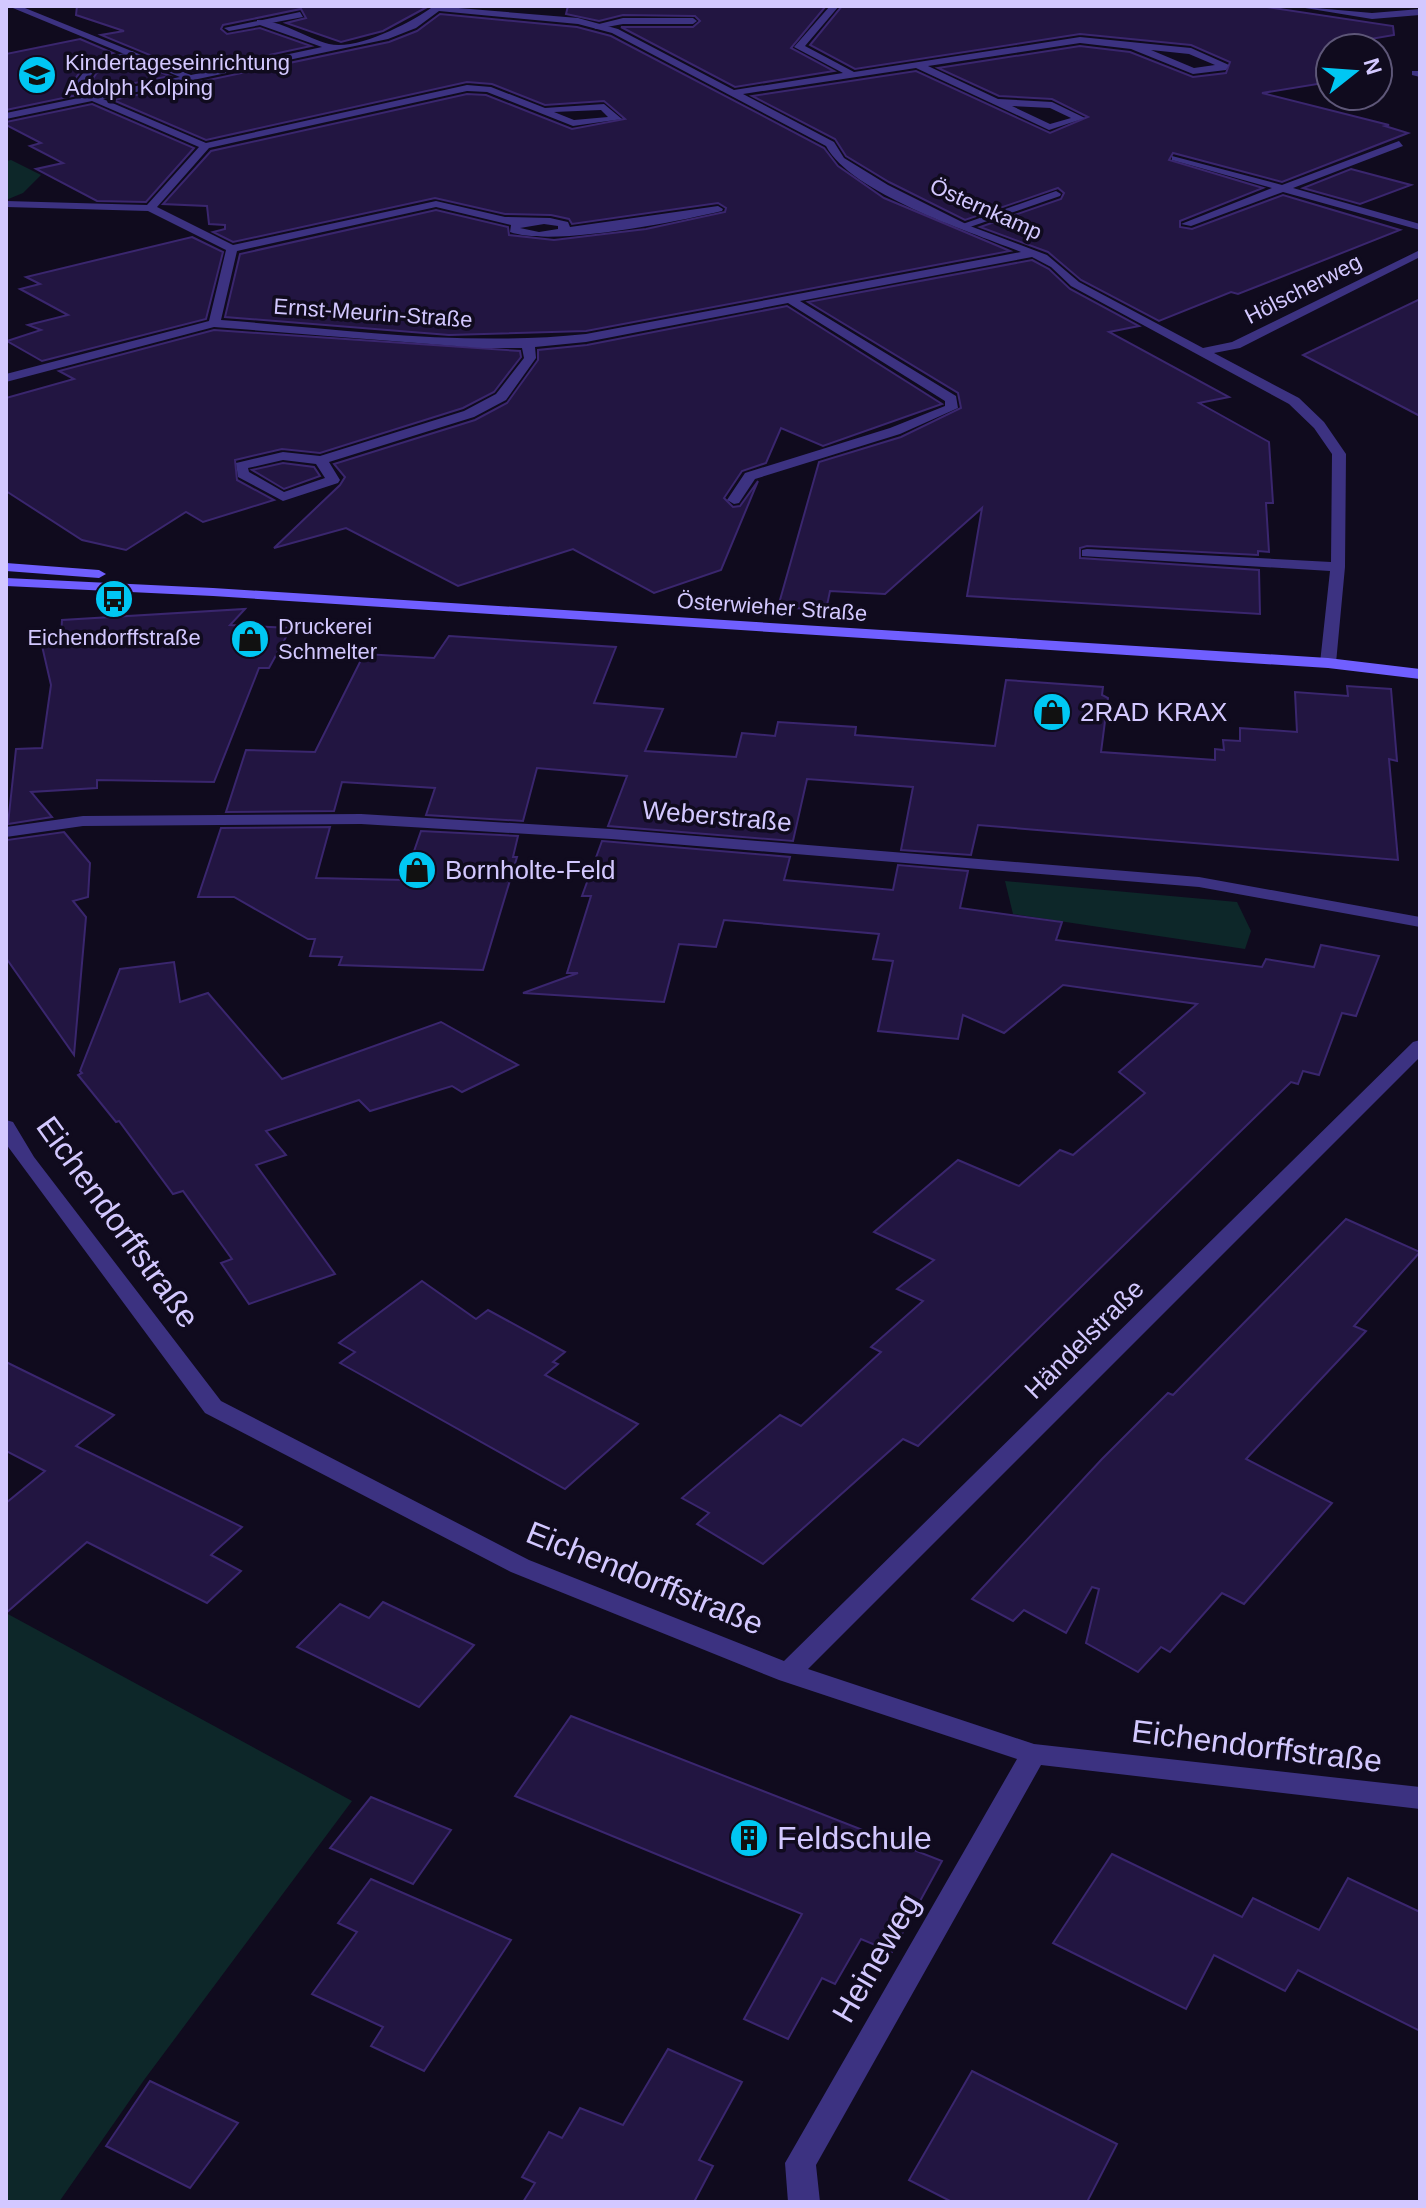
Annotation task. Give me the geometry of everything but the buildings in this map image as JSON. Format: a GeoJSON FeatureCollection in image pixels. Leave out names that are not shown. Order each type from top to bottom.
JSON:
{"type":"FeatureCollection","features":[{"type":"Feature","properties":{"kind":"street"},"geometry":{"type":"LineString","coordinates":[[12,6],[191,78]]}},
{"type":"Feature","properties":{"kind":"street"},"geometry":{"type":"LineString","coordinates":[[835,6],[799,47],[851,74]]}},
{"type":"Feature","properties":{"kind":"street"},"geometry":{"type":"LineString","coordinates":[[979,6],[991,10]]}},
{"type":"Feature","properties":{"kind":"street"},"geometry":{"type":"LineString","coordinates":[[1297,6],[1372,16],[1420,12]]}},
{"type":"Feature","properties":{"kind":"street"},"geometry":{"type":"LineString","coordinates":[[6,116],[385,37],[413,26],[440,7]]}},
{"type":"Feature","properties":{"kind":"street","name":"Östernkamp"},"geometry":{"type":"LineString","coordinates":[[440,7],[615,31],[830,144],[840,161],[876,182],[963,226],[1012,242],[1033,253],[1063,269],[1075,284],[1294,401],[1319,425],[1339,454],[1338,567],[1328,663]]}},
{"type":"Feature","properties":{"kind":"street"},"geometry":{"type":"LineString","coordinates":[[229,28],[300,15]]}},
{"type":"Feature","properties":{"kind":"street"},"geometry":{"type":"LineString","coordinates":[[596,26],[623,21],[693,21]]}},
{"type":"Feature","properties":{"kind":"street"},"geometry":{"type":"LineString","coordinates":[[260,22],[332,48]]}},
{"type":"Feature","properties":{"kind":"street"},"geometry":{"type":"LineString","coordinates":[[733,93],[1080,40],[1191,51],[1226,67],[1193,71],[1133,46]]}},
{"type":"Feature","properties":{"kind":"street"},"geometry":{"type":"LineString","coordinates":[[105,96],[79,85],[95,63],[133,54]]}},
{"type":"Feature","properties":{"kind":"street"},"geometry":{"type":"LineString","coordinates":[[918,65],[995,102],[1049,127],[1070,124],[1080,118],[1052,105],[995,102]]}},
{"type":"Feature","properties":{"kind":"street"},"geometry":{"type":"LineString","coordinates":[[93,98],[205,146],[467,88],[488,89],[545,109],[573,123],[617,119],[604,107],[545,109]]}},
{"type":"Feature","properties":{"kind":"street"},"geometry":{"type":"LineString","coordinates":[[1187,224],[1399,144]]}},
{"type":"Feature","properties":{"kind":"street"},"geometry":{"type":"LineString","coordinates":[[150,208],[205,146]]}},
{"type":"Feature","properties":{"kind":"street","name":"Hölscherweg"},"geometry":{"type":"LineString","coordinates":[[1176,158],[1420,227]]}},
{"type":"Feature","properties":{"kind":"street"},"geometry":{"type":"LineString","coordinates":[[963,226],[1056,194]]}},
{"type":"Feature","properties":{"kind":"street"},"geometry":{"type":"LineString","coordinates":[[6,204],[150,208],[232,249],[436,204],[465,207],[518,223],[514,230],[527,235],[549,236],[564,231],[592,230],[718,209]]}},
{"type":"Feature","properties":{"kind":"street"},"geometry":{"type":"LineString","coordinates":[[214,323],[232,249]]}},
{"type":"Feature","properties":{"kind":"street","name":"Ernst-Meurin-Straße"},"geometry":{"type":"LineString","coordinates":[[6,378],[214,323],[528,344],[586,338],[1033,253]]}},
{"type":"Feature","properties":{"kind":"street","name":"Hölscherweg"},"geometry":{"type":"LineString","coordinates":[[1200,352],[1236,345],[1420,253]]}},
{"type":"Feature","properties":{"kind":"street"},"geometry":{"type":"LineString","coordinates":[[734,500],[750,476],[895,431],[952,408],[951,399],[789,299]]}},
{"type":"Feature","properties":{"kind":"street"},"geometry":{"type":"LineString","coordinates":[[321,460],[333,480],[283,497],[243,474],[241,466],[283,456],[321,460],[469,414],[501,397],[530,358],[528,344]]}},
{"type":"Feature","properties":{"kind":"street"},"geometry":{"type":"LineString","coordinates":[[1087,553],[1338,567]]}},
{"type":"Feature","properties":{"kind":"street","name":"Österwieher Straße"},"geometry":{"type":"LineString","coordinates":[[6,567],[138,578],[213,592]]}},
{"type":"Feature","properties":{"kind":"street","name":"Österwieher Straße"},"geometry":{"type":"LineString","coordinates":[[6,582],[213,592],[1328,663],[1420,674]]}},
{"type":"Feature","properties":{"kind":"street","name":"Österwieher Straße"},"geometry":{"type":"LineString","coordinates":[[1328,663],[1420,659]]}},
{"type":"Feature","properties":{"kind":"street","name":"Weberstraße"},"geometry":{"type":"LineString","coordinates":[[6,832],[83,821],[361,819],[611,834],[1199,882],[1420,922]]}},
{"type":"Feature","properties":{"kind":"street","name":"Händelstraße"},"geometry":{"type":"LineString","coordinates":[[788,1673],[1420,1046]]}},
{"type":"Feature","properties":{"kind":"street","name":"Eichendorffstraße"},"geometry":{"type":"LineString","coordinates":[[6,1126],[16,1162],[213,1407],[520,1566],[788,1673],[1034,1754],[1420,1798]]}},
{"type":"Feature","properties":{"kind":"street","name":"Heineweg"},"geometry":{"type":"LineString","coordinates":[[804,2202],[800,2163],[1034,1754]]}},
{"type":"Feature","properties":{"kind":"green space"},"geometry":{"type":"Polygon","coordinates":[[[11,160],[41,175],[23,193],[6,200],[6,161],[11,160]]]}},
{"type":"Feature","properties":{"kind":"green space"},"geometry":{"type":"Polygon","coordinates":[[[1005,881],[1237,902],[1251,931],[1245,949],[1013,914],[1005,881]]]}},
{"type":"Feature","properties":{"kind":"green space"},"geometry":{"type":"Polygon","coordinates":[[[6,1613],[352,1801],[144,2080],[59,2202],[6,2202],[6,1613]]]}},
{"type":"Feature","properties":{"kind":"place","name":"Kindertageseinrichtung Adolph Kolping"},"geometry":{"type":"Point","coordinates":[37,75]}},
{"type":"Feature","properties":{"kind":"place","name":"Eichendorffstraße"},"geometry":{"type":"Point","coordinates":[114,599]}},
{"type":"Feature","properties":{"kind":"place","name":"Druckerei Schmelter"},"geometry":{"type":"Point","coordinates":[250,639]}},
{"type":"Feature","properties":{"kind":"place","name":"2RAD KRAX"},"geometry":{"type":"Point","coordinates":[1052,712]}},
{"type":"Feature","properties":{"kind":"place","name":"Bornholte-Feld"},"geometry":{"type":"Point","coordinates":[417,870]}},
{"type":"Feature","properties":{"kind":"place","name":"Feldschule"},"geometry":{"type":"Point","coordinates":[749,1838]}}]}
